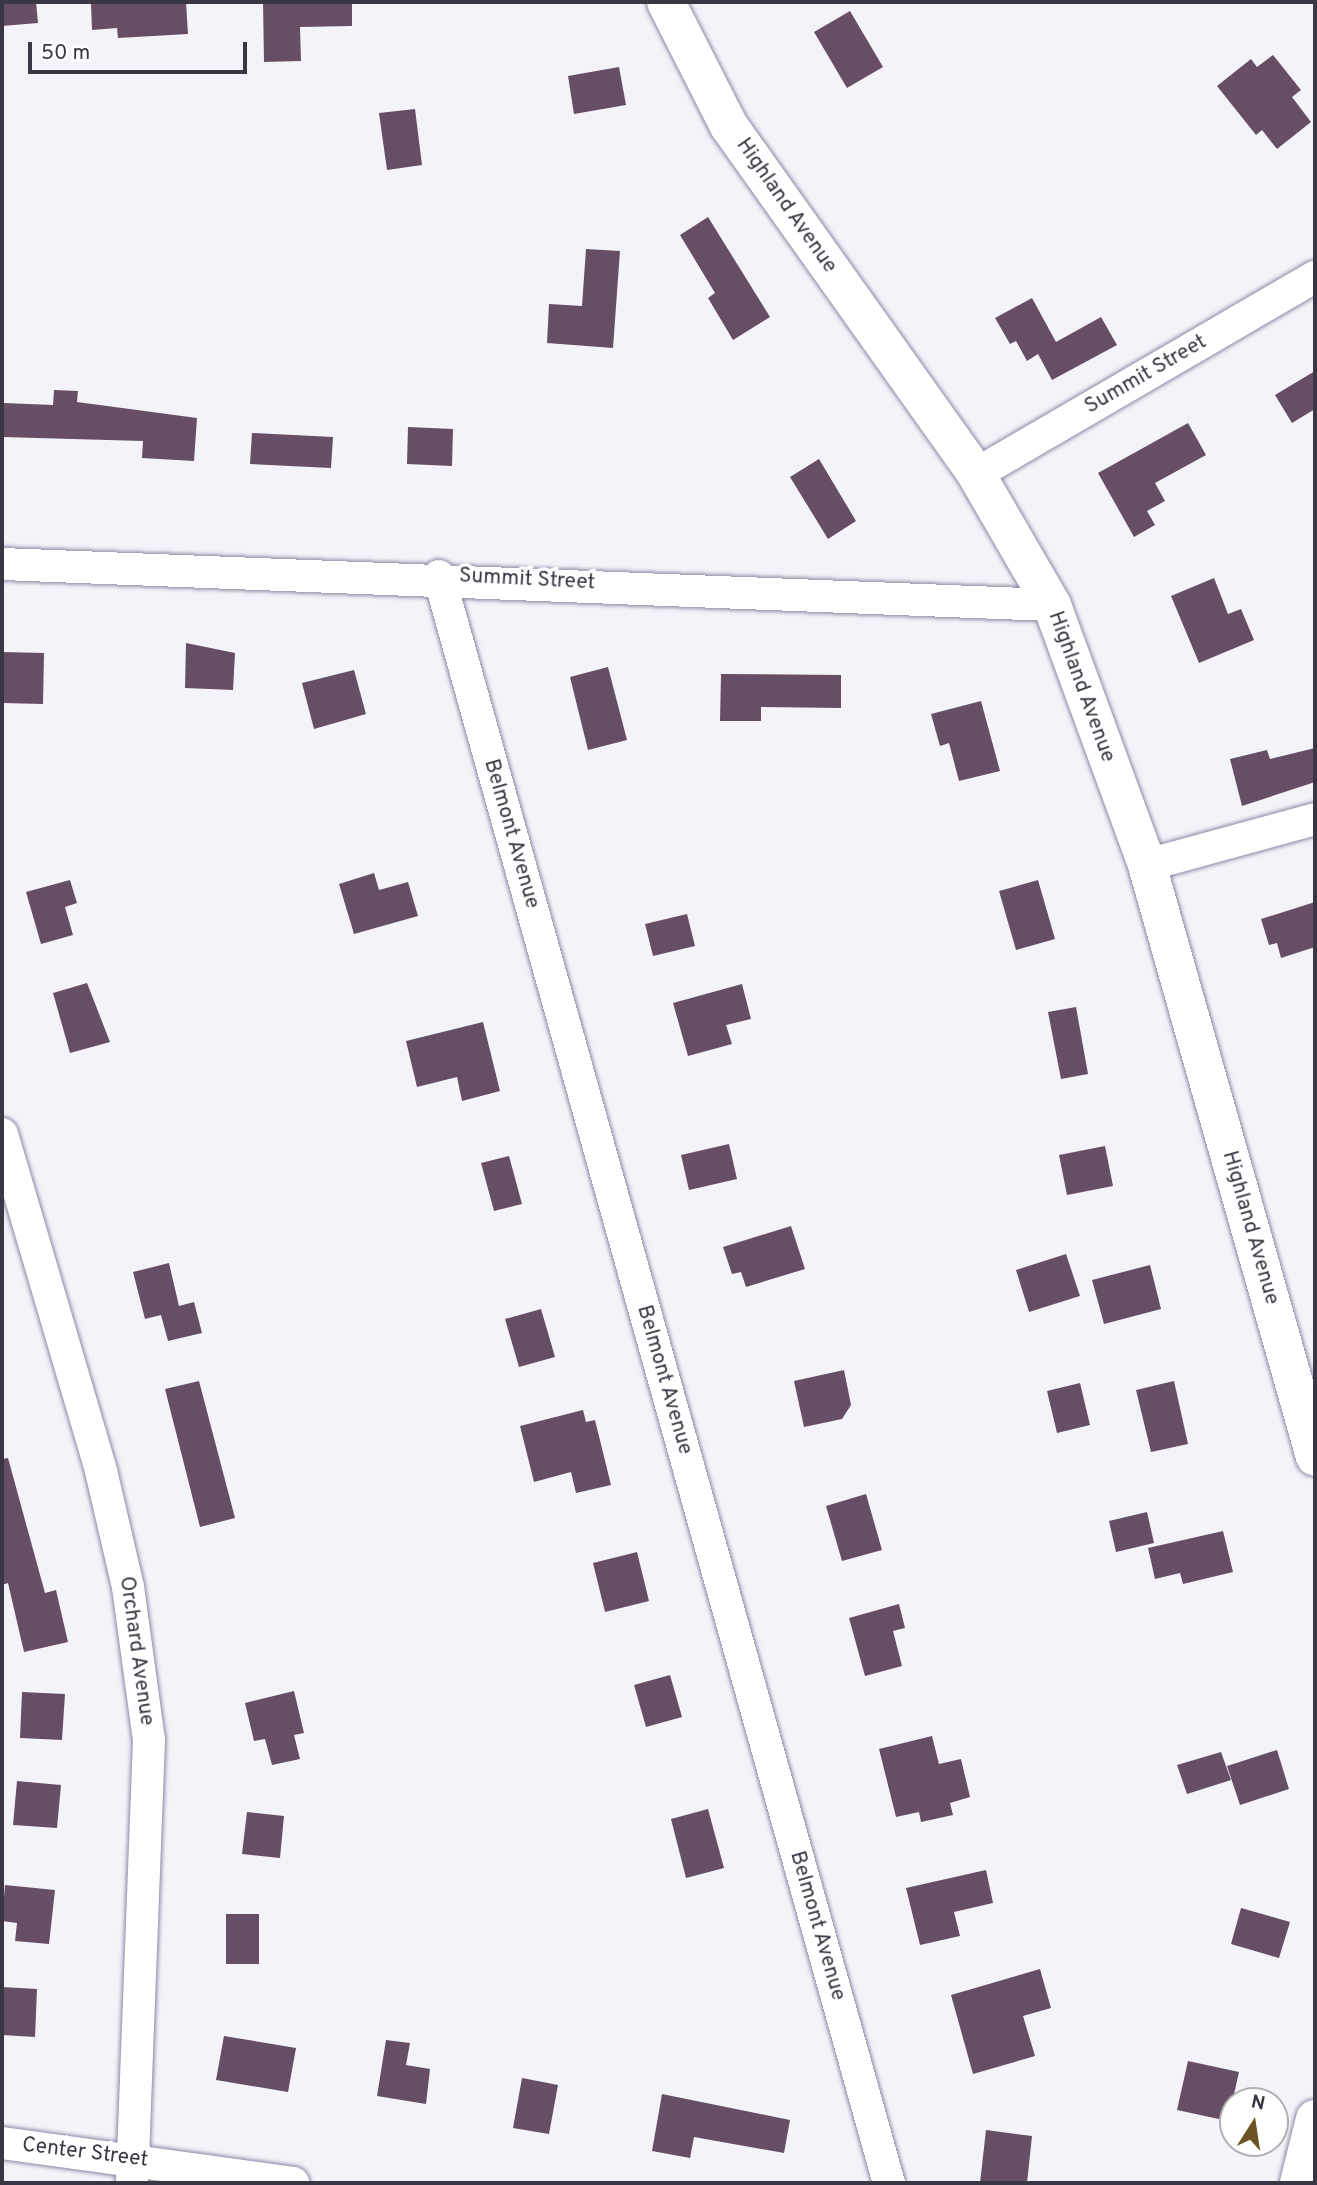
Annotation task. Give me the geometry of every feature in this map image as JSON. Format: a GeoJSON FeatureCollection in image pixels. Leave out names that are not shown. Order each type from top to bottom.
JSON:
{"type":"FeatureCollection","features":[{"type":"Feature","properties":{"kind":"street","name":"Highland Avenue"},"geometry":{"type":"LineString","coordinates":[[666,2],[729,126],[976,474],[1052,605],[1147,865],[1315,1457]]}},
{"type":"Feature","properties":{"kind":"street","name":"Summit Street"},"geometry":{"type":"LineString","coordinates":[[976,474],[1315,276]]}},
{"type":"Feature","properties":{"kind":"street","name":"Summit Street"},"geometry":{"type":"LineString","coordinates":[[2,564],[439,576],[1052,605]]}},
{"type":"Feature","properties":{"kind":"street","name":"Belmont Avenue"},"geometry":{"type":"LineString","coordinates":[[439,576],[889,2183]]}},
{"type":"Feature","properties":{"kind":"street"},"geometry":{"type":"LineString","coordinates":[[1147,865],[1315,819]]}},
{"type":"Feature","properties":{"kind":"street","name":"Orchard Avenue"},"geometry":{"type":"LineString","coordinates":[[2,1134],[101,1471],[128,1587],[149,1740],[134,2171]]}},
{"type":"Feature","properties":{"kind":"street"},"geometry":{"type":"LineString","coordinates":[[1298,2183],[1315,2119]]}},
{"type":"Feature","properties":{"kind":"street","name":"Center Street"},"geometry":{"type":"LineString","coordinates":[[2,2143],[134,2171],[293,2183]]}},
{"type":"Feature","properties":{"kind":"building"},"geometry":{"type":"Polygon","coordinates":[[[2,2],[36,2],[38,23],[2,26],[2,2]]]}},
{"type":"Feature","properties":{"kind":"building"},"geometry":{"type":"Polygon","coordinates":[[[186,2],[188,34],[118,38],[117,28],[92,30],[91,4],[186,2]]]}},
{"type":"Feature","properties":{"kind":"building"},"geometry":{"type":"Polygon","coordinates":[[[263,2],[352,2],[352,26],[300,27],[301,61],[264,62],[263,2]]]}},
{"type":"Feature","properties":{"kind":"building"},"geometry":{"type":"Polygon","coordinates":[[[850,11],[883,67],[847,88],[814,32],[850,11]]]}},
{"type":"Feature","properties":{"kind":"building"},"geometry":{"type":"Polygon","coordinates":[[[1273,55],[1301,90],[1292,97],[1311,122],[1277,149],[1262,130],[1256,135],[1217,86],[1251,59],[1257,67],[1273,55]]]}},
{"type":"Feature","properties":{"kind":"building"},"geometry":{"type":"Polygon","coordinates":[[[619,67],[626,105],[574,114],[568,76],[619,67]]]}},
{"type":"Feature","properties":{"kind":"building"},"geometry":{"type":"Polygon","coordinates":[[[415,109],[422,165],[387,170],[379,113],[415,109]]]}},
{"type":"Feature","properties":{"kind":"building"},"geometry":{"type":"Polygon","coordinates":[[[708,217],[770,317],[733,340],[708,298],[715,293],[680,235],[708,217]]]}},
{"type":"Feature","properties":{"kind":"building"},"geometry":{"type":"Polygon","coordinates":[[[586,249],[620,251],[613,348],[547,343],[549,304],[582,306],[586,249]]]}},
{"type":"Feature","properties":{"kind":"building"},"geometry":{"type":"Polygon","coordinates":[[[1032,298],[1056,342],[1101,317],[1117,345],[1052,380],[1038,354],[1027,361],[1016,341],[1010,344],[995,318],[1032,298]]]}},
{"type":"Feature","properties":{"kind":"building"},"geometry":{"type":"Polygon","coordinates":[[[1315,371],[1315,409],[1292,423],[1275,395],[1315,371]]]}},
{"type":"Feature","properties":{"kind":"building"},"geometry":{"type":"Polygon","coordinates":[[[54,390],[78,391],[77,402],[197,418],[194,461],[142,458],[143,441],[2,437],[4,403],[53,405],[54,390]]]}},
{"type":"Feature","properties":{"kind":"building"},"geometry":{"type":"Polygon","coordinates":[[[1188,423],[1206,455],[1155,483],[1165,501],[1147,511],[1155,525],[1134,537],[1098,473],[1188,423]]]}},
{"type":"Feature","properties":{"kind":"building"},"geometry":{"type":"Polygon","coordinates":[[[408,427],[453,429],[452,466],[407,464],[408,427]]]}},
{"type":"Feature","properties":{"kind":"building"},"geometry":{"type":"Polygon","coordinates":[[[252,433],[333,437],[331,468],[250,464],[252,433]]]}},
{"type":"Feature","properties":{"kind":"building"},"geometry":{"type":"Polygon","coordinates":[[[819,459],[856,521],[828,539],[790,477],[819,459]]]}},
{"type":"Feature","properties":{"kind":"building"},"geometry":{"type":"Polygon","coordinates":[[[1214,578],[1228,614],[1241,609],[1254,640],[1199,663],[1171,596],[1214,578]]]}},
{"type":"Feature","properties":{"kind":"building"},"geometry":{"type":"Polygon","coordinates":[[[186,643],[235,653],[233,690],[185,688],[186,643]]]}},
{"type":"Feature","properties":{"kind":"building"},"geometry":{"type":"Polygon","coordinates":[[[2,652],[44,653],[43,704],[2,703],[2,652]]]}},
{"type":"Feature","properties":{"kind":"building"},"geometry":{"type":"Polygon","coordinates":[[[608,667],[627,740],[588,750],[570,677],[608,667]]]}},
{"type":"Feature","properties":{"kind":"building"},"geometry":{"type":"Polygon","coordinates":[[[354,670],[366,714],[314,729],[302,683],[354,670]]]}},
{"type":"Feature","properties":{"kind":"building"},"geometry":{"type":"Polygon","coordinates":[[[721,674],[841,675],[841,708],[761,707],[761,721],[720,721],[721,674]]]}},
{"type":"Feature","properties":{"kind":"building"},"geometry":{"type":"Polygon","coordinates":[[[981,701],[1000,771],[959,781],[949,743],[940,746],[931,714],[981,701]]]}},
{"type":"Feature","properties":{"kind":"building"},"geometry":{"type":"Polygon","coordinates":[[[1315,748],[1315,782],[1242,806],[1230,759],[1267,750],[1270,759],[1315,748]]]}},
{"type":"Feature","properties":{"kind":"building"},"geometry":{"type":"Polygon","coordinates":[[[374,873],[379,890],[408,882],[418,916],[354,934],[339,884],[374,873]]]}},
{"type":"Feature","properties":{"kind":"building"},"geometry":{"type":"Polygon","coordinates":[[[70,880],[77,903],[65,907],[73,935],[41,944],[26,892],[70,880]]]}},
{"type":"Feature","properties":{"kind":"building"},"geometry":{"type":"Polygon","coordinates":[[[1038,880],[1055,939],[1016,950],[999,891],[1038,880]]]}},
{"type":"Feature","properties":{"kind":"building"},"geometry":{"type":"Polygon","coordinates":[[[1315,902],[1315,947],[1281,958],[1277,943],[1269,945],[1261,919],[1315,902]]]}},
{"type":"Feature","properties":{"kind":"building"},"geometry":{"type":"Polygon","coordinates":[[[687,914],[695,946],[653,956],[645,924],[687,914]]]}},
{"type":"Feature","properties":{"kind":"building"},"geometry":{"type":"Polygon","coordinates":[[[87,983],[110,1042],[70,1053],[53,993],[87,983]]]}},
{"type":"Feature","properties":{"kind":"building"},"geometry":{"type":"Polygon","coordinates":[[[742,984],[751,1019],[726,1025],[732,1044],[688,1056],[673,1003],[742,984]]]}},
{"type":"Feature","properties":{"kind":"building"},"geometry":{"type":"Polygon","coordinates":[[[1076,1007],[1088,1074],[1061,1079],[1048,1012],[1076,1007]]]}},
{"type":"Feature","properties":{"kind":"building"},"geometry":{"type":"Polygon","coordinates":[[[483,1022],[500,1091],[462,1101],[457,1077],[417,1087],[406,1041],[483,1022]]]}},
{"type":"Feature","properties":{"kind":"building"},"geometry":{"type":"Polygon","coordinates":[[[729,1144],[737,1179],[689,1190],[681,1155],[729,1144]]]}},
{"type":"Feature","properties":{"kind":"building"},"geometry":{"type":"Polygon","coordinates":[[[1105,1146],[1113,1186],[1067,1195],[1059,1155],[1105,1146]]]}},
{"type":"Feature","properties":{"kind":"building"},"geometry":{"type":"Polygon","coordinates":[[[509,1156],[522,1204],[494,1211],[481,1163],[509,1156]]]}},
{"type":"Feature","properties":{"kind":"building"},"geometry":{"type":"Polygon","coordinates":[[[791,1226],[805,1269],[746,1287],[741,1272],[732,1274],[723,1247],[791,1226]]]}},
{"type":"Feature","properties":{"kind":"building"},"geometry":{"type":"Polygon","coordinates":[[[1066,1254],[1080,1296],[1029,1312],[1016,1270],[1066,1254]]]}},
{"type":"Feature","properties":{"kind":"building"},"geometry":{"type":"Polygon","coordinates":[[[169,1263],[179,1306],[194,1302],[202,1333],[168,1341],[161,1315],[145,1319],[133,1272],[169,1263]]]}},
{"type":"Feature","properties":{"kind":"building"},"geometry":{"type":"Polygon","coordinates":[[[1150,1265],[1161,1309],[1104,1324],[1092,1280],[1150,1265]]]}},
{"type":"Feature","properties":{"kind":"building"},"geometry":{"type":"Polygon","coordinates":[[[541,1309],[555,1357],[519,1367],[505,1319],[541,1309]]]}},
{"type":"Feature","properties":{"kind":"building"},"geometry":{"type":"Polygon","coordinates":[[[844,1370],[851,1405],[842,1419],[804,1427],[794,1381],[844,1370]]]}},
{"type":"Feature","properties":{"kind":"building"},"geometry":{"type":"Polygon","coordinates":[[[199,1381],[235,1518],[200,1527],[165,1389],[199,1381]]]}},
{"type":"Feature","properties":{"kind":"building"},"geometry":{"type":"Polygon","coordinates":[[[1174,1381],[1188,1444],[1151,1452],[1136,1390],[1174,1381]]]}},
{"type":"Feature","properties":{"kind":"building"},"geometry":{"type":"Polygon","coordinates":[[[1080,1383],[1090,1425],[1057,1433],[1047,1391],[1080,1383]]]}},
{"type":"Feature","properties":{"kind":"building"},"geometry":{"type":"Polygon","coordinates":[[[583,1410],[586,1422],[595,1420],[611,1485],[576,1493],[571,1472],[534,1482],[520,1426],[583,1410]]]}},
{"type":"Feature","properties":{"kind":"building"},"geometry":{"type":"Polygon","coordinates":[[[8,1458],[45,1593],[56,1590],[68,1642],[24,1652],[8,1583],[2,1585],[2,1459],[8,1458]]]}},
{"type":"Feature","properties":{"kind":"building"},"geometry":{"type":"Polygon","coordinates":[[[866,1494],[882,1550],[842,1561],[826,1506],[866,1494]]]}},
{"type":"Feature","properties":{"kind":"building"},"geometry":{"type":"Polygon","coordinates":[[[1147,1512],[1154,1543],[1116,1552],[1109,1521],[1147,1512]]]}},
{"type":"Feature","properties":{"kind":"building"},"geometry":{"type":"Polygon","coordinates":[[[1223,1531],[1233,1572],[1183,1584],[1180,1573],[1155,1579],[1148,1548],[1223,1531]]]}},
{"type":"Feature","properties":{"kind":"building"},"geometry":{"type":"Polygon","coordinates":[[[637,1552],[649,1601],[605,1612],[593,1563],[637,1552]]]}},
{"type":"Feature","properties":{"kind":"building"},"geometry":{"type":"Polygon","coordinates":[[[899,1604],[905,1628],[893,1631],[902,1666],[865,1676],[849,1618],[899,1604]]]}},
{"type":"Feature","properties":{"kind":"building"},"geometry":{"type":"Polygon","coordinates":[[[670,1675],[682,1717],[646,1727],[634,1685],[670,1675]]]}},
{"type":"Feature","properties":{"kind":"building"},"geometry":{"type":"Polygon","coordinates":[[[294,1691],[304,1733],[294,1735],[300,1759],[272,1765],[265,1739],[254,1741],[245,1703],[294,1691]]]}},
{"type":"Feature","properties":{"kind":"building"},"geometry":{"type":"Polygon","coordinates":[[[22,1692],[65,1694],[62,1740],[20,1738],[22,1692]]]}},
{"type":"Feature","properties":{"kind":"building"},"geometry":{"type":"Polygon","coordinates":[[[932,1736],[939,1764],[961,1759],[970,1797],[950,1803],[953,1815],[921,1822],[919,1812],[896,1817],[879,1749],[932,1736]]]}},
{"type":"Feature","properties":{"kind":"building"},"geometry":{"type":"Polygon","coordinates":[[[1277,1750],[1289,1789],[1240,1805],[1227,1766],[1277,1750]]]}},
{"type":"Feature","properties":{"kind":"building"},"geometry":{"type":"Polygon","coordinates":[[[1221,1752],[1231,1780],[1187,1794],[1177,1765],[1221,1752]]]}},
{"type":"Feature","properties":{"kind":"building"},"geometry":{"type":"Polygon","coordinates":[[[17,1781],[61,1785],[57,1828],[13,1825],[17,1781]]]}},
{"type":"Feature","properties":{"kind":"building"},"geometry":{"type":"Polygon","coordinates":[[[708,1809],[724,1868],[686,1878],[671,1819],[708,1809]]]}},
{"type":"Feature","properties":{"kind":"building"},"geometry":{"type":"Polygon","coordinates":[[[247,1812],[284,1816],[280,1858],[242,1854],[247,1812]]]}},
{"type":"Feature","properties":{"kind":"building"},"geometry":{"type":"Polygon","coordinates":[[[986,1870],[993,1903],[954,1912],[960,1936],[920,1945],[906,1888],[986,1870]]]}},
{"type":"Feature","properties":{"kind":"building"},"geometry":{"type":"Polygon","coordinates":[[[5,1885],[55,1890],[49,1944],[15,1941],[17,1923],[2,1921],[5,1885]]]}},
{"type":"Feature","properties":{"kind":"building"},"geometry":{"type":"Polygon","coordinates":[[[1241,1908],[1290,1922],[1279,1958],[1231,1944],[1241,1908]]]}},
{"type":"Feature","properties":{"kind":"building"},"geometry":{"type":"Polygon","coordinates":[[[226,1914],[259,1914],[259,1964],[226,1964],[226,1914]]]}},
{"type":"Feature","properties":{"kind":"building"},"geometry":{"type":"Polygon","coordinates":[[[1040,1969],[1051,2008],[1023,2016],[1035,2056],[973,2074],[951,1995],[1040,1969]]]}},
{"type":"Feature","properties":{"kind":"building"},"geometry":{"type":"Polygon","coordinates":[[[2,1987],[37,1989],[35,2037],[2,2035],[2,1987]]]}},
{"type":"Feature","properties":{"kind":"building"},"geometry":{"type":"Polygon","coordinates":[[[224,2036],[296,2048],[288,2092],[216,2080],[224,2036]]]}},
{"type":"Feature","properties":{"kind":"building"},"geometry":{"type":"Polygon","coordinates":[[[386,2040],[410,2043],[406,2065],[430,2069],[426,2104],[377,2096],[386,2040]]]}},
{"type":"Feature","properties":{"kind":"building"},"geometry":{"type":"Polygon","coordinates":[[[1188,2061],[1239,2072],[1236,2087],[1219,2087],[1219,2119],[1177,2110],[1188,2061]]]}},
{"type":"Feature","properties":{"kind":"building"},"geometry":{"type":"Polygon","coordinates":[[[522,2078],[558,2085],[549,2134],[513,2128],[522,2078]]]}},
{"type":"Feature","properties":{"kind":"building"},"geometry":{"type":"Polygon","coordinates":[[[662,2094],[790,2120],[784,2153],[694,2137],[690,2158],[652,2151],[662,2094]]]}},
{"type":"Feature","properties":{"kind":"building"},"geometry":{"type":"Polygon","coordinates":[[[986,2130],[1032,2136],[1027,2183],[980,2183],[986,2130]]]}}]}
